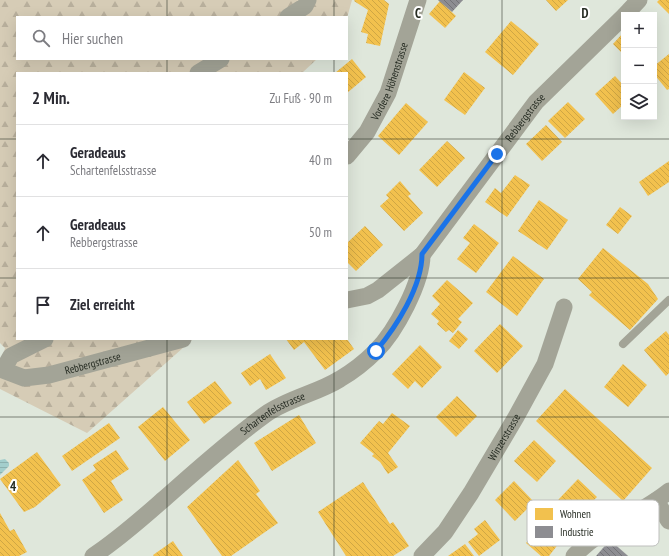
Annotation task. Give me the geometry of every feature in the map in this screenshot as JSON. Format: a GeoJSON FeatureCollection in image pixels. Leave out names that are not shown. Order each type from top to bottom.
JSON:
{"type":"FeatureCollection","features":[{"type":"Feature","properties":{"kind":"street"},"geometry":{"type":"LineString","coordinates":[[290,16],[305,6],[308,0]]}},
{"type":"Feature","properties":{"kind":"street","name":"Vordere Höhenstrasse"},"geometry":{"type":"LineString","coordinates":[[348,155],[367,132],[388,93],[418,0]]}},
{"type":"Feature","properties":{"kind":"street","name":"Rebbergstrasse"},"geometry":{"type":"LineString","coordinates":[[628,12],[639,0]]}},
{"type":"Feature","properties":{"kind":"street","name":"Rebbergstrasse"},"geometry":{"type":"LineString","coordinates":[[348,300],[367,296],[378,290],[422,254],[536,102],[621,20]]}},
{"type":"Feature","properties":{"kind":"street"},"geometry":{"type":"LineString","coordinates":[[200,72],[218,60]]}},
{"type":"Feature","properties":{"kind":"street","name":"Schartenfelsstrasse"},"geometry":{"type":"LineString","coordinates":[[93,556],[114,542],[204,463],[268,413],[301,396],[340,380],[376,351],[391,333],[405,309],[422,266],[422,254]]}},
{"type":"Feature","properties":{"kind":"street","name":"Winzerstrasse"},"geometry":{"type":"LineString","coordinates":[[422,556],[445,532],[471,493],[516,417],[545,364],[564,307]]}},
{"type":"Feature","properties":{"kind":"street","name":"Rebbergstrasse"},"geometry":{"type":"LineString","coordinates":[[43,340],[11,356],[3,370],[24,378],[49,375],[179,340]]}},
{"type":"Feature","properties":{"kind":"street"},"geometry":{"type":"LineString","coordinates":[[663,496],[669,521]]}},
{"type":"Feature","properties":{"kind":"street"},"geometry":{"type":"LineString","coordinates":[[574,556],[583,546]]}},
{"type":"Feature","properties":{"kind":"lane"},"geometry":{"type":"LineString","coordinates":[[623,344],[669,300]]}},
{"type":"Feature","properties":{"kind":"green space"},"geometry":{"type":"Polygon","coordinates":[[[0,0],[352,0],[348,16],[16,16],[16,60],[316,60],[303,72],[16,72],[16,340],[192,340],[87,433],[0,389],[0,365],[5,348],[0,343],[0,0]]]}},
{"type":"Feature","properties":{"kind":"water"},"geometry":{"type":"Polygon","coordinates":[[[5,459],[9,463],[9,466],[0,475],[0,460],[5,459]]]}},
{"type":"Feature","properties":{"kind":"building: Wohnen"},"geometry":{"type":"Polygon","coordinates":[[[384,0],[389,4],[380,46],[366,43],[368,34],[361,32],[368,10],[354,1],[384,0]]]}},
{"type":"Feature","properties":{"kind":"building: Wohnen"},"geometry":{"type":"Polygon","coordinates":[[[546,0],[568,0],[556,11],[546,0]]]}},
{"type":"Feature","properties":{"kind":"building: Wohnen"},"geometry":{"type":"Polygon","coordinates":[[[659,0],[669,0],[669,14],[657,2],[659,0]]]}},
{"type":"Feature","properties":{"kind":"building: Wohnen"},"geometry":{"type":"Polygon","coordinates":[[[440,1],[456,16],[445,28],[429,14],[440,1]]]}},
{"type":"Feature","properties":{"kind":"building: Wohnen"},"geometry":{"type":"Polygon","coordinates":[[[511,21],[539,44],[513,75],[485,52],[511,21]]]}},
{"type":"Feature","properties":{"kind":"building: Wohnen"},"geometry":{"type":"Polygon","coordinates":[[[621,35],[621,52],[613,44],[621,35]]]}},
{"type":"Feature","properties":{"kind":"building: Wohnen"},"geometry":{"type":"Polygon","coordinates":[[[669,54],[669,89],[667,90],[657,78],[657,64],[669,54]]]}},
{"type":"Feature","properties":{"kind":"building: Wohnen"},"geometry":{"type":"Polygon","coordinates":[[[352,59],[366,77],[348,92],[348,72],[336,72],[352,59]]]}},
{"type":"Feature","properties":{"kind":"building: Wohnen"},"geometry":{"type":"Polygon","coordinates":[[[464,72],[485,88],[465,115],[444,100],[464,72]]]}},
{"type":"Feature","properties":{"kind":"building: Wohnen"},"geometry":{"type":"Polygon","coordinates":[[[615,76],[621,83],[621,107],[613,114],[595,94],[615,76]]]}},
{"type":"Feature","properties":{"kind":"building: Wohnen"},"geometry":{"type":"Polygon","coordinates":[[[568,102],[585,119],[565,138],[548,121],[568,102]]]}},
{"type":"Feature","properties":{"kind":"building: Wohnen"},"geometry":{"type":"Polygon","coordinates":[[[406,103],[428,122],[399,155],[378,136],[406,103]]]}},
{"type":"Feature","properties":{"kind":"building: Wohnen"},"geometry":{"type":"Polygon","coordinates":[[[546,125],[562,142],[542,161],[526,144],[546,125]]]}},
{"type":"Feature","properties":{"kind":"building: Wohnen"},"geometry":{"type":"Polygon","coordinates":[[[447,141],[465,158],[437,187],[419,170],[447,141]]]}},
{"type":"Feature","properties":{"kind":"building: Wohnen"},"geometry":{"type":"Polygon","coordinates":[[[669,161],[669,182],[648,196],[639,182],[669,161]]]}},
{"type":"Feature","properties":{"kind":"building: Wohnen"},"geometry":{"type":"Polygon","coordinates":[[[515,175],[530,185],[507,217],[485,202],[495,188],[501,193],[515,175]]]}},
{"type":"Feature","properties":{"kind":"building: Wohnen"},"geometry":{"type":"Polygon","coordinates":[[[400,181],[411,194],[408,196],[423,213],[404,231],[380,206],[389,198],[386,195],[400,181]]]}},
{"type":"Feature","properties":{"kind":"building: Wohnen"},"geometry":{"type":"Polygon","coordinates":[[[539,200],[568,220],[547,250],[518,231],[539,200]]]}},
{"type":"Feature","properties":{"kind":"building: Wohnen"},"geometry":{"type":"Polygon","coordinates":[[[620,207],[632,216],[618,234],[606,225],[620,207]]]}},
{"type":"Feature","properties":{"kind":"building: Wohnen"},"geometry":{"type":"Polygon","coordinates":[[[474,224],[499,243],[476,273],[457,259],[470,243],[463,238],[474,224]]]}},
{"type":"Feature","properties":{"kind":"building: Wohnen"},"geometry":{"type":"Polygon","coordinates":[[[365,226],[383,245],[356,271],[348,263],[348,242],[365,226]]]}},
{"type":"Feature","properties":{"kind":"building: Wohnen"},"geometry":{"type":"Polygon","coordinates":[[[603,248],[648,284],[658,299],[630,330],[589,295],[592,292],[578,279],[603,248]]]}},
{"type":"Feature","properties":{"kind":"building: Wohnen"},"geometry":{"type":"Polygon","coordinates":[[[513,256],[544,279],[517,316],[486,292],[513,256]]]}},
{"type":"Feature","properties":{"kind":"building: Wohnen"},"geometry":{"type":"Polygon","coordinates":[[[447,280],[473,303],[458,319],[462,322],[453,333],[449,330],[446,332],[437,324],[439,321],[431,314],[440,304],[432,296],[447,280]]]}},
{"type":"Feature","properties":{"kind":"building: Wohnen"},"geometry":{"type":"Polygon","coordinates":[[[500,324],[523,346],[497,373],[474,351],[500,324]]]}},
{"type":"Feature","properties":{"kind":"building: Wohnen"},"geometry":{"type":"Polygon","coordinates":[[[458,330],[468,339],[459,349],[449,341],[458,330]]]}},
{"type":"Feature","properties":{"kind":"building: Wohnen"},"geometry":{"type":"Polygon","coordinates":[[[666,331],[669,335],[669,373],[666,376],[644,350],[666,331]]]}},
{"type":"Feature","properties":{"kind":"building: Wohnen"},"geometry":{"type":"Polygon","coordinates":[[[287,340],[348,340],[354,349],[325,370],[304,342],[294,350],[287,340]]]}},
{"type":"Feature","properties":{"kind":"building: Wohnen"},"geometry":{"type":"Polygon","coordinates":[[[420,345],[442,367],[422,388],[415,381],[408,389],[392,374],[420,345]]]}},
{"type":"Feature","properties":{"kind":"building: Wohnen"},"geometry":{"type":"Polygon","coordinates":[[[270,354],[286,378],[266,390],[260,379],[250,386],[241,373],[270,354]]]}},
{"type":"Feature","properties":{"kind":"building: Wohnen"},"geometry":{"type":"Polygon","coordinates":[[[623,364],[647,385],[628,407],[604,387],[623,364]]]}},
{"type":"Feature","properties":{"kind":"building: Wohnen"},"geometry":{"type":"Polygon","coordinates":[[[215,381],[232,403],[204,424],[187,402],[215,381]]]}},
{"type":"Feature","properties":{"kind":"building: Wohnen"},"geometry":{"type":"Polygon","coordinates":[[[565,389],[652,468],[624,500],[622,500],[536,421],[565,389]]]}},
{"type":"Feature","properties":{"kind":"building: Wohnen"},"geometry":{"type":"Polygon","coordinates":[[[457,396],[477,416],[456,437],[436,417],[457,396]]]}},
{"type":"Feature","properties":{"kind":"building: Wohnen"},"geometry":{"type":"Polygon","coordinates":[[[163,407],[190,440],[165,461],[138,427],[163,407]]]}},
{"type":"Feature","properties":{"kind":"building: Wohnen"},"geometry":{"type":"Polygon","coordinates":[[[392,413],[410,426],[388,453],[398,467],[388,474],[380,462],[372,456],[374,454],[360,443],[379,421],[383,424],[392,413]]]}},
{"type":"Feature","properties":{"kind":"building: Wohnen"},"geometry":{"type":"Polygon","coordinates":[[[299,415],[316,443],[272,471],[254,443],[299,415]]]}},
{"type":"Feature","properties":{"kind":"building: Wohnen"},"geometry":{"type":"Polygon","coordinates":[[[109,423],[120,438],[72,471],[62,456],[109,423]]]}},
{"type":"Feature","properties":{"kind":"building: Wohnen"},"geometry":{"type":"Polygon","coordinates":[[[534,440],[556,461],[537,482],[514,461],[534,440]]]}},
{"type":"Feature","properties":{"kind":"building: Wohnen"},"geometry":{"type":"Polygon","coordinates":[[[116,450],[129,469],[111,481],[123,500],[104,513],[82,480],[96,470],[93,465],[116,450]]]}},
{"type":"Feature","properties":{"kind":"building: Wohnen"},"geometry":{"type":"Polygon","coordinates":[[[37,452],[61,485],[35,507],[24,512],[0,479],[37,452]]]}},
{"type":"Feature","properties":{"kind":"building: Wohnen"},"geometry":{"type":"Polygon","coordinates":[[[238,460],[260,491],[256,494],[278,523],[231,556],[222,556],[187,507],[238,460]]]}},
{"type":"Feature","properties":{"kind":"building: Wohnen"},"geometry":{"type":"Polygon","coordinates":[[[578,479],[597,497],[594,500],[558,500],[578,479]]]}},
{"type":"Feature","properties":{"kind":"building: Wohnen"},"geometry":{"type":"Polygon","coordinates":[[[514,481],[532,500],[527,500],[527,509],[515,521],[495,500],[514,481]]]}},
{"type":"Feature","properties":{"kind":"building: Wohnen"},"geometry":{"type":"Polygon","coordinates":[[[363,482],[390,524],[393,522],[409,546],[393,556],[346,556],[318,512],[363,482]]]}},
{"type":"Feature","properties":{"kind":"building: Wohnen"},"geometry":{"type":"Polygon","coordinates":[[[0,513],[10,531],[14,529],[27,552],[19,556],[0,556],[0,513]]]}},
{"type":"Feature","properties":{"kind":"building: Wohnen"},"geometry":{"type":"Polygon","coordinates":[[[485,520],[500,540],[479,556],[468,542],[478,534],[474,529],[485,520]]]}},
{"type":"Feature","properties":{"kind":"building: Wohnen"},"geometry":{"type":"Polygon","coordinates":[[[173,541],[183,556],[153,555],[173,541]]]}},
{"type":"Feature","properties":{"kind":"building: Wohnen"},"geometry":{"type":"Polygon","coordinates":[[[465,544],[474,556],[448,556],[465,544]]]}},
{"type":"Feature","properties":{"kind":"building: Wohnen"},"geometry":{"type":"Polygon","coordinates":[[[529,546],[557,546],[549,556],[541,556],[529,546]]]}},
{"type":"Feature","properties":{"kind":"building: Industrie"},"geometry":{"type":"Polygon","coordinates":[[[438,0],[463,0],[452,12],[438,0]]]}},
{"type":"Feature","properties":{"kind":"building: Industrie"},"geometry":{"type":"Polygon","coordinates":[[[605,546],[617,546],[628,556],[596,556],[605,546]]]}},
{"type":"Feature","properties":{"kind":"route"},"geometry":{"type":"LineString","coordinates":[[376,351],[391,333],[405,309],[422,266],[422,254],[497,154]]}}]}
